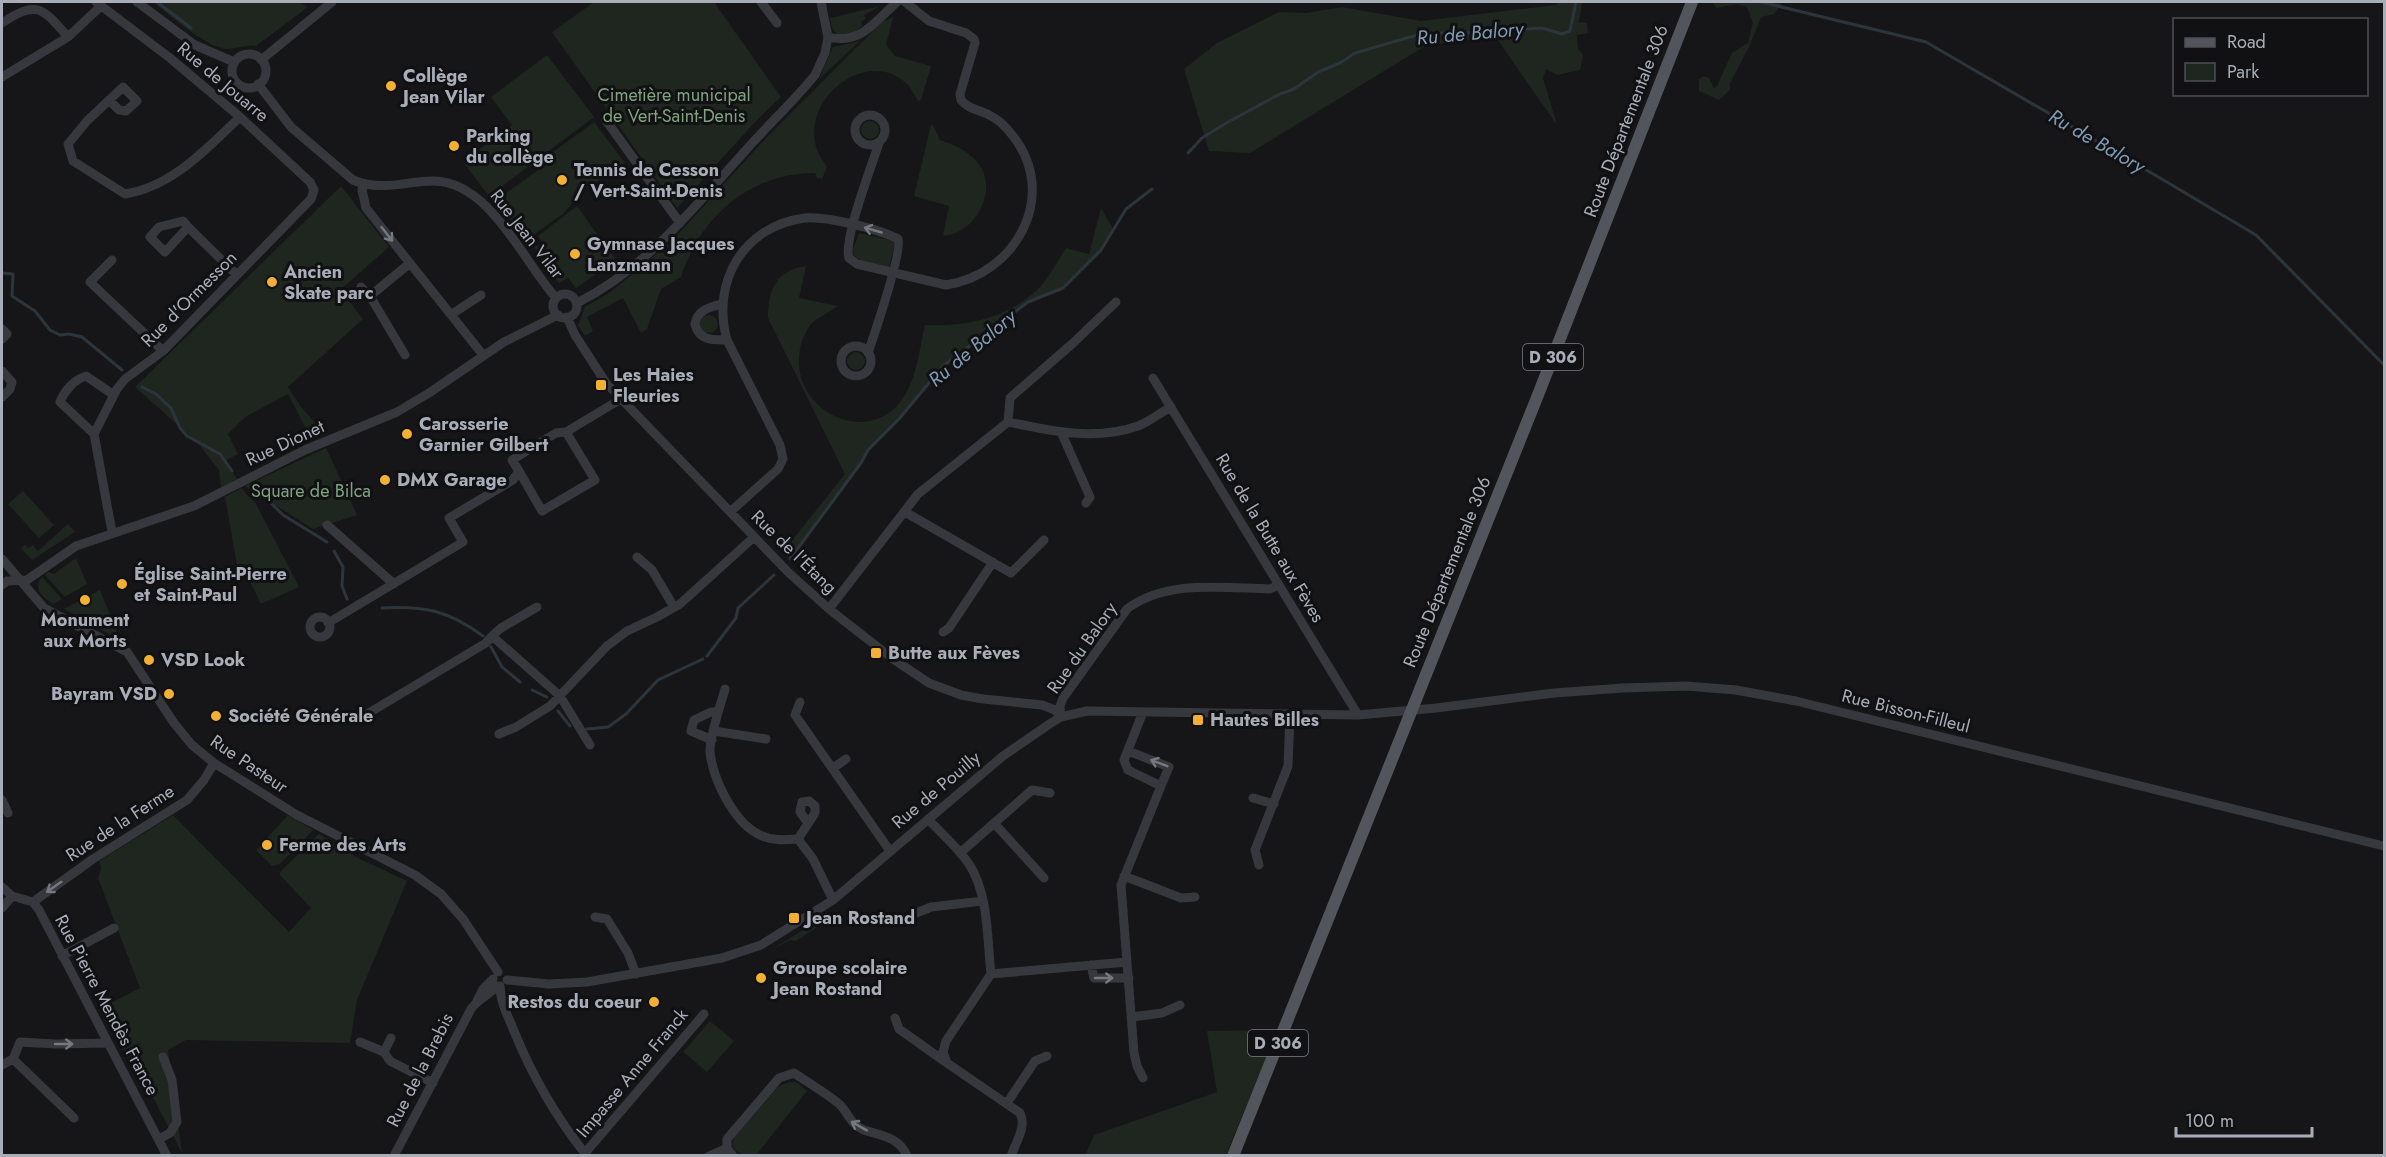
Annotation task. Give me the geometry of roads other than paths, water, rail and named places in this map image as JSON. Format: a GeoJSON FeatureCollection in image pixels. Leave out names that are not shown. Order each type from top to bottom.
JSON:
{"type":"FeatureCollection","features":[{"type":"Feature","properties":{"kind":"main road","name":"Route Départementale 306"},"geometry":{"type":"LineString","coordinates":[[1233,1155],[1532,411],[1692,2]]}},
{"type":"Feature","properties":{"kind":"street"},"geometry":{"type":"LineString","coordinates":[[137,2],[195,45],[234,62]]}},
{"type":"Feature","properties":{"kind":"street"},"geometry":{"type":"LineString","coordinates":[[261,60],[332,2]]}},
{"type":"Feature","properties":{"kind":"street"},"geometry":{"type":"LineString","coordinates":[[761,2],[777,23]]}},
{"type":"Feature","properties":{"kind":"street"},"geometry":{"type":"LineString","coordinates":[[576,303],[623,274],[654,250],[815,75],[825,53],[828,37],[821,2]]}},
{"type":"Feature","properties":{"kind":"street"},"geometry":{"type":"LineString","coordinates":[[828,37],[843,40],[856,37],[897,2]]}},
{"type":"Feature","properties":{"kind":"street"},"geometry":{"type":"LineString","coordinates":[[879,142],[853,225],[847,251],[849,258],[857,264],[946,285],[984,273],[1010,252],[1024,230],[1028,217],[1031,184],[1023,152],[1014,138],[991,116],[968,106],[961,100],[960,94],[975,43],[974,39],[966,33],[929,21],[905,2]]}},
{"type":"Feature","properties":{"kind":"street"},"geometry":{"type":"LineString","coordinates":[[2,77],[68,37],[98,4]]}},
{"type":"Feature","properties":{"kind":"street","name":"Rue de Jouarre"},"geometry":{"type":"LineString","coordinates":[[98,4],[170,58],[240,117],[310,182],[314,190],[311,199]]}},
{"type":"Feature","properties":{"kind":"street"},"geometry":{"type":"LineString","coordinates":[[2,22],[22,8],[38,8],[46,12],[68,37]]}},
{"type":"Feature","properties":{"kind":"street"},"geometry":{"type":"LineString","coordinates":[[247,54],[261,60],[264,64],[265,75],[258,84],[248,87],[237,83],[232,73],[234,62],[247,54]]}},
{"type":"Feature","properties":{"kind":"street"},"geometry":{"type":"LineString","coordinates":[[258,84],[280,115],[302,138],[353,180],[364,185],[362,190],[366,208],[483,355]]}},
{"type":"Feature","properties":{"kind":"street"},"geometry":{"type":"LineString","coordinates":[[109,100],[68,144],[73,160],[124,194],[141,190],[188,166],[240,117]]}},
{"type":"Feature","properties":{"kind":"street"},"geometry":{"type":"LineString","coordinates":[[605,119],[680,223]]}},
{"type":"Feature","properties":{"kind":"street","name":"Rue Jean Vilar"},"geometry":{"type":"LineString","coordinates":[[364,185],[383,187],[435,181],[452,184],[468,191],[490,209],[556,298]]}},
{"type":"Feature","properties":{"kind":"street","name":"Rue d'Ormesson"},"geometry":{"type":"LineString","coordinates":[[94,434],[125,379],[163,351],[311,199]]}},
{"type":"Feature","properties":{"kind":"street"},"geometry":{"type":"LineString","coordinates":[[730,512],[778,469],[783,459],[780,445],[727,340],[722,304],[729,274],[735,262],[752,243],[769,230],[806,218],[820,218],[853,225],[898,239],[900,246],[893,273],[868,353]]}},
{"type":"Feature","properties":{"kind":"street"},"geometry":{"type":"LineString","coordinates":[[188,227],[237,275]]}},
{"type":"Feature","properties":{"kind":"street"},"geometry":{"type":"LineString","coordinates":[[112,260],[90,282],[163,351]]}},
{"type":"Feature","properties":{"kind":"street"},"geometry":{"type":"LineString","coordinates":[[370,296],[410,263]]}},
{"type":"Feature","properties":{"kind":"street"},"geometry":{"type":"LineString","coordinates":[[361,286],[370,296],[405,355]]}},
{"type":"Feature","properties":{"kind":"street"},"geometry":{"type":"LineString","coordinates":[[566,294],[573,297],[576,303],[576,310],[562,316],[554,309],[556,298],[566,294]]}},
{"type":"Feature","properties":{"kind":"street"},"geometry":{"type":"LineString","coordinates":[[452,314],[481,295]]}},
{"type":"Feature","properties":{"kind":"street"},"geometry":{"type":"LineString","coordinates":[[830,609],[918,494],[1008,422],[1010,398],[1116,302]]}},
{"type":"Feature","properties":{"kind":"street"},"geometry":{"type":"LineString","coordinates":[[722,304],[699,313],[695,324],[700,335],[706,339],[727,340]]}},
{"type":"Feature","properties":{"kind":"street","name":"Rue Dionet"},"geometry":{"type":"LineString","coordinates":[[2,585],[7,581],[27,580],[76,546],[194,506],[305,450],[397,412],[504,342],[562,316]]}},
{"type":"Feature","properties":{"kind":"street","name":"Rue de l'Étang"},"geometry":{"type":"LineString","coordinates":[[562,316],[602,376],[621,399],[789,573],[830,609],[893,659],[929,683],[961,695],[1042,705],[1055,710],[1061,717]]}},
{"type":"Feature","properties":{"kind":"street"},"geometry":{"type":"LineString","coordinates":[[2,328],[7,334],[2,339]]}},
{"type":"Feature","properties":{"kind":"street"},"geometry":{"type":"LineString","coordinates":[[2,371],[12,382],[10,389],[2,397]]}},
{"type":"Feature","properties":{"kind":"street"},"geometry":{"type":"LineString","coordinates":[[112,532],[94,434],[60,402],[63,395],[79,378],[86,376],[114,395]]}},
{"type":"Feature","properties":{"kind":"street","name":"Rue de la Butte aux Fèves"},"geometry":{"type":"LineString","coordinates":[[1153,378],[1358,715]]}},
{"type":"Feature","properties":{"kind":"street"},"geometry":{"type":"LineString","coordinates":[[566,432],[595,480],[542,511],[512,460],[556,433],[566,432],[621,399]]}},
{"type":"Feature","properties":{"kind":"street"},"geometry":{"type":"LineString","coordinates":[[1008,422],[1061,432],[1098,435],[1139,426],[1171,407]]}},
{"type":"Feature","properties":{"kind":"street"},"geometry":{"type":"LineString","coordinates":[[1061,432],[1090,497],[1086,503]]}},
{"type":"Feature","properties":{"kind":"street"},"geometry":{"type":"LineString","coordinates":[[328,623],[463,543],[449,518],[513,480],[519,471]]}},
{"type":"Feature","properties":{"kind":"street"},"geometry":{"type":"LineString","coordinates":[[905,512],[1011,573],[1044,540]]}},
{"type":"Feature","properties":{"kind":"street"},"geometry":{"type":"LineString","coordinates":[[327,525],[394,584]]}},
{"type":"Feature","properties":{"kind":"street"},"geometry":{"type":"LineString","coordinates":[[498,734],[516,727],[550,706],[577,675],[619,635],[674,607],[702,586],[754,537]]}},
{"type":"Feature","properties":{"kind":"street"},"geometry":{"type":"LineString","coordinates":[[637,557],[652,570],[674,607]]}},
{"type":"Feature","properties":{"kind":"street","name":"Rue Pasteur"},"geometry":{"type":"LineString","coordinates":[[2,559],[44,608],[127,652],[174,723],[192,745],[214,763],[297,814],[416,875],[441,894],[463,919],[499,980],[503,1005],[534,1078],[555,1113],[586,1154]]}},
{"type":"Feature","properties":{"kind":"street"},"geometry":{"type":"LineString","coordinates":[[943,632],[949,628],[993,562]]}},
{"type":"Feature","properties":{"kind":"street","name":"Rue du Balory"},"geometry":{"type":"LineString","coordinates":[[1061,717],[1060,706],[1063,698],[1127,609],[1136,602],[1168,589],[1270,589],[1279,585]]}},
{"type":"Feature","properties":{"kind":"street"},"geometry":{"type":"LineString","coordinates":[[367,714],[486,643],[501,628],[537,607]]}},
{"type":"Feature","properties":{"kind":"street"},"geometry":{"type":"LineString","coordinates":[[492,636],[560,696],[590,745]]}},
{"type":"Feature","properties":{"kind":"street","name":"Rue Bisson-Filleul"},"geometry":{"type":"LineString","coordinates":[[1410,710],[1554,693],[1623,688],[1686,686],[1736,690],[1796,701],[2385,846]]}},
{"type":"Feature","properties":{"kind":"street"},"geometry":{"type":"LineString","coordinates":[[725,689],[710,750],[715,777],[735,813],[757,834],[779,841],[798,840]]}},
{"type":"Feature","properties":{"kind":"street"},"geometry":{"type":"LineString","coordinates":[[800,702],[795,714],[890,851]]}},
{"type":"Feature","properties":{"kind":"street","name":"Rue de Pouilly"},"geometry":{"type":"LineString","coordinates":[[499,980],[573,984],[741,953],[775,938],[833,900],[986,769],[1061,717],[1087,711],[1290,716],[1358,715],[1410,710]]}},
{"type":"Feature","properties":{"kind":"street"},"geometry":{"type":"LineString","coordinates":[[718,712],[711,712],[694,720],[691,731],[766,739]]}},
{"type":"Feature","properties":{"kind":"street"},"geometry":{"type":"LineString","coordinates":[[1143,712],[1124,760],[1128,770],[1161,786]]}},
{"type":"Feature","properties":{"kind":"street"},"geometry":{"type":"LineString","coordinates":[[1259,865],[1256,850],[1288,766],[1290,716]]}},
{"type":"Feature","properties":{"kind":"street"},"geometry":{"type":"LineString","coordinates":[[1128,751],[1169,767],[1121,885],[1137,1066],[1143,1078]]}},
{"type":"Feature","properties":{"kind":"street"},"geometry":{"type":"LineString","coordinates":[[833,768],[846,759]]}},
{"type":"Feature","properties":{"kind":"street","name":"Rue de la Ferme"},"geometry":{"type":"LineString","coordinates":[[33,902],[93,859],[187,800],[204,780],[214,763]]}},
{"type":"Feature","properties":{"kind":"street"},"geometry":{"type":"LineString","coordinates":[[960,854],[1032,790],[1050,793]]}},
{"type":"Feature","properties":{"kind":"street"},"geometry":{"type":"LineString","coordinates":[[1253,798],[1274,804]]}},
{"type":"Feature","properties":{"kind":"street"},"geometry":{"type":"LineString","coordinates":[[2,800],[8,813]]}},
{"type":"Feature","properties":{"kind":"street"},"geometry":{"type":"LineString","coordinates":[[928,819],[969,865],[983,901],[991,974],[946,1041],[943,1052],[947,1063]]}},
{"type":"Feature","properties":{"kind":"street"},"geometry":{"type":"LineString","coordinates":[[798,840],[808,823]]}},
{"type":"Feature","properties":{"kind":"street"},"geometry":{"type":"LineString","coordinates":[[994,823],[1044,879]]}},
{"type":"Feature","properties":{"kind":"street"},"geometry":{"type":"LineString","coordinates":[[798,840],[813,859],[833,900]]}},
{"type":"Feature","properties":{"kind":"street"},"geometry":{"type":"LineString","coordinates":[[1124,876],[1181,898],[1195,897]]}},
{"type":"Feature","properties":{"kind":"street","name":"Rue Pierre Mendès France"},"geometry":{"type":"LineString","coordinates":[[2,887],[12,896],[33,902],[167,1155]]}},
{"type":"Feature","properties":{"kind":"street"},"geometry":{"type":"LineString","coordinates":[[2,908],[12,896]]}},
{"type":"Feature","properties":{"kind":"street"},"geometry":{"type":"LineString","coordinates":[[914,914],[931,906],[983,901]]}},
{"type":"Feature","properties":{"kind":"street"},"geometry":{"type":"LineString","coordinates":[[595,917],[607,918],[628,953],[636,974]]}},
{"type":"Feature","properties":{"kind":"street"},"geometry":{"type":"LineString","coordinates":[[62,956],[114,928]]}},
{"type":"Feature","properties":{"kind":"street"},"geometry":{"type":"LineString","coordinates":[[991,974],[1127,962]]}},
{"type":"Feature","properties":{"kind":"street"},"geometry":{"type":"LineString","coordinates":[[1091,964],[1094,978],[1129,978]]}},
{"type":"Feature","properties":{"kind":"street","name":"Rue de la Brebis"},"geometry":{"type":"LineString","coordinates":[[394,1155],[471,1009],[477,1001],[487,996],[499,980]]}},
{"type":"Feature","properties":{"kind":"street"},"geometry":{"type":"LineString","coordinates":[[1132,1017],[1162,1013],[1180,1005]]}},
{"type":"Feature","properties":{"kind":"street","name":"Impasse Anne Franck"},"geometry":{"type":"LineString","coordinates":[[586,1154],[704,1014]]}},
{"type":"Feature","properties":{"kind":"street"},"geometry":{"type":"LineString","coordinates":[[895,1018],[899,1029],[1020,1113],[1023,1126],[1011,1155]]}},
{"type":"Feature","properties":{"kind":"street"},"geometry":{"type":"LineString","coordinates":[[384,1052],[390,1038]]}},
{"type":"Feature","properties":{"kind":"street"},"geometry":{"type":"LineString","coordinates":[[2,1065],[13,1059],[20,1042],[108,1043]]}},
{"type":"Feature","properties":{"kind":"street"},"geometry":{"type":"LineString","coordinates":[[360,1042],[384,1052],[390,1062],[433,1083]]}},
{"type":"Feature","properties":{"kind":"street"},"geometry":{"type":"LineString","coordinates":[[1007,1103],[1035,1061],[1047,1056]]}},
{"type":"Feature","properties":{"kind":"street"},"geometry":{"type":"LineString","coordinates":[[159,1139],[170,1133],[177,1122],[172,1080],[163,1057]]}},
{"type":"Feature","properties":{"kind":"street"},"geometry":{"type":"LineString","coordinates":[[13,1059],[74,1118]]}},
{"type":"Feature","properties":{"kind":"street"},"geometry":{"type":"LineString","coordinates":[[710,1155],[730,1152],[727,1139],[779,1078],[794,1073],[840,1105],[848,1119],[862,1130],[881,1133],[904,1149],[906,1155]]}},
{"type":"Feature","properties":{"kind":"waterway"},"geometry":{"type":"LineString","coordinates":[[157,2],[191,28]]}},
{"type":"Feature","properties":{"kind":"waterway","name":"Ru de Balory"},"geometry":{"type":"LineString","coordinates":[[1188,153],[1202,138],[1228,122],[1294,89],[1318,72],[1340,63],[1355,53],[1424,33],[1467,33],[1499,27],[1514,30],[1542,28],[1562,34],[1570,31],[1576,2]]}},
{"type":"Feature","properties":{"kind":"waterway","name":"Ru de Balory"},"geometry":{"type":"LineString","coordinates":[[1761,2],[1926,42],[2160,178],[2256,235],[2384,365]]}},
{"type":"Feature","properties":{"kind":"waterway","name":"Ru de Balory"},"geometry":{"type":"LineString","coordinates":[[790,559],[861,463],[868,450],[899,419],[943,366],[1028,302],[1063,288],[1101,250],[1126,209],[1152,189]]}},
{"type":"Feature","properties":{"kind":"waterway","name":"Ru de Balory"},"geometry":{"type":"LineString","coordinates":[[2,273],[13,274],[12,296],[35,311],[50,330],[60,335],[69,334],[82,337],[122,370]]}},
{"type":"Feature","properties":{"kind":"waterway","name":"Ru de Balory"},"geometry":{"type":"LineString","coordinates":[[142,387],[156,394],[171,408],[180,428],[187,436],[220,454],[232,471]]}},
{"type":"Feature","properties":{"kind":"waterway","name":"Ru de Balory"},"geometry":{"type":"LineString","coordinates":[[255,487],[283,515],[327,542]]}},
{"type":"Feature","properties":{"kind":"waterway","name":"Ru de Balory"},"geometry":{"type":"LineString","coordinates":[[334,551],[343,567],[342,586],[347,599]]}},
{"type":"Feature","properties":{"kind":"waterway","name":"Ru de Balory"},"geometry":{"type":"LineString","coordinates":[[707,656],[736,618],[738,608],[774,575]]}},
{"type":"Feature","properties":{"kind":"waterway","name":"Ru de Balory"},"geometry":{"type":"LineString","coordinates":[[382,608],[423,609],[447,615],[483,636]]}},
{"type":"Feature","properties":{"kind":"waterway","name":"Ru de Balory"},"geometry":{"type":"LineString","coordinates":[[491,647],[502,667],[520,682]]}},
{"type":"Feature","properties":{"kind":"waterway","name":"Ru de Balory"},"geometry":{"type":"LineString","coordinates":[[587,729],[608,727],[626,714],[658,680],[703,659]]}},
{"type":"Feature","properties":{"kind":"waterway","name":"Ru de Balory"},"geometry":{"type":"LineString","coordinates":[[532,690],[547,697]]}},
{"type":"Feature","properties":{"kind":"waterway","name":"Ru de Balory"},"geometry":{"type":"LineString","coordinates":[[558,711],[570,726]]}},
{"type":"Feature","properties":{"kind":"place","name":"Collège Jean Vilar"},"geometry":{"type":"Point","coordinates":[391,86]}},
{"type":"Feature","properties":{"kind":"place","name":"Parking du collège"},"geometry":{"type":"Point","coordinates":[454,146]}},
{"type":"Feature","properties":{"kind":"place","name":"Tennis de Cesson / Vert-Saint-Denis"},"geometry":{"type":"Point","coordinates":[562,180]}},
{"type":"Feature","properties":{"kind":"place","name":"Gymnase Jacques Lanzmann"},"geometry":{"type":"Point","coordinates":[575,254]}},
{"type":"Feature","properties":{"kind":"place","name":"Ancien Skate parc"},"geometry":{"type":"Point","coordinates":[272,282]}},
{"type":"Feature","properties":{"kind":"place","name":"Les Haies Fleuries"},"geometry":{"type":"Point","coordinates":[601,385]}},
{"type":"Feature","properties":{"kind":"place","name":"Carosserie Garnier Gilbert"},"geometry":{"type":"Point","coordinates":[407,434]}},
{"type":"Feature","properties":{"kind":"place","name":"DMX Garage"},"geometry":{"type":"Point","coordinates":[385,480]}},
{"type":"Feature","properties":{"kind":"place","name":"Église Saint-Pierre et Saint-Paul"},"geometry":{"type":"Point","coordinates":[122,584]}},
{"type":"Feature","properties":{"kind":"place","name":"Monument aux Morts"},"geometry":{"type":"Point","coordinates":[85,600]}},
{"type":"Feature","properties":{"kind":"place","name":"Butte aux Fèves"},"geometry":{"type":"Point","coordinates":[876,653]}},
{"type":"Feature","properties":{"kind":"place","name":"VSD Look"},"geometry":{"type":"Point","coordinates":[149,660]}},
{"type":"Feature","properties":{"kind":"place","name":"Bayram VSD"},"geometry":{"type":"Point","coordinates":[169,694]}},
{"type":"Feature","properties":{"kind":"place","name":"Société Générale"},"geometry":{"type":"Point","coordinates":[216,716]}},
{"type":"Feature","properties":{"kind":"place","name":"Hautes Billes"},"geometry":{"type":"Point","coordinates":[1198,720]}},
{"type":"Feature","properties":{"kind":"place","name":"Ferme des Arts"},"geometry":{"type":"Point","coordinates":[267,845]}},
{"type":"Feature","properties":{"kind":"place","name":"Jean Rostand"},"geometry":{"type":"Point","coordinates":[794,918]}},
{"type":"Feature","properties":{"kind":"place","name":"Groupe scolaire Jean Rostand"},"geometry":{"type":"Point","coordinates":[761,978]}},
{"type":"Feature","properties":{"kind":"place","name":"Restos du coeur"},"geometry":{"type":"Point","coordinates":[654,1002]}},
{"type":"Feature","properties":{"kind":"park label","name":"Cimetière municipal de Vert-Saint-Denis"},"geometry":{"type":"Point","coordinates":[674,106]}},
{"type":"Feature","properties":{"kind":"park label","name":"Square de Bilca"},"geometry":{"type":"Point","coordinates":[311,491]}}]}
